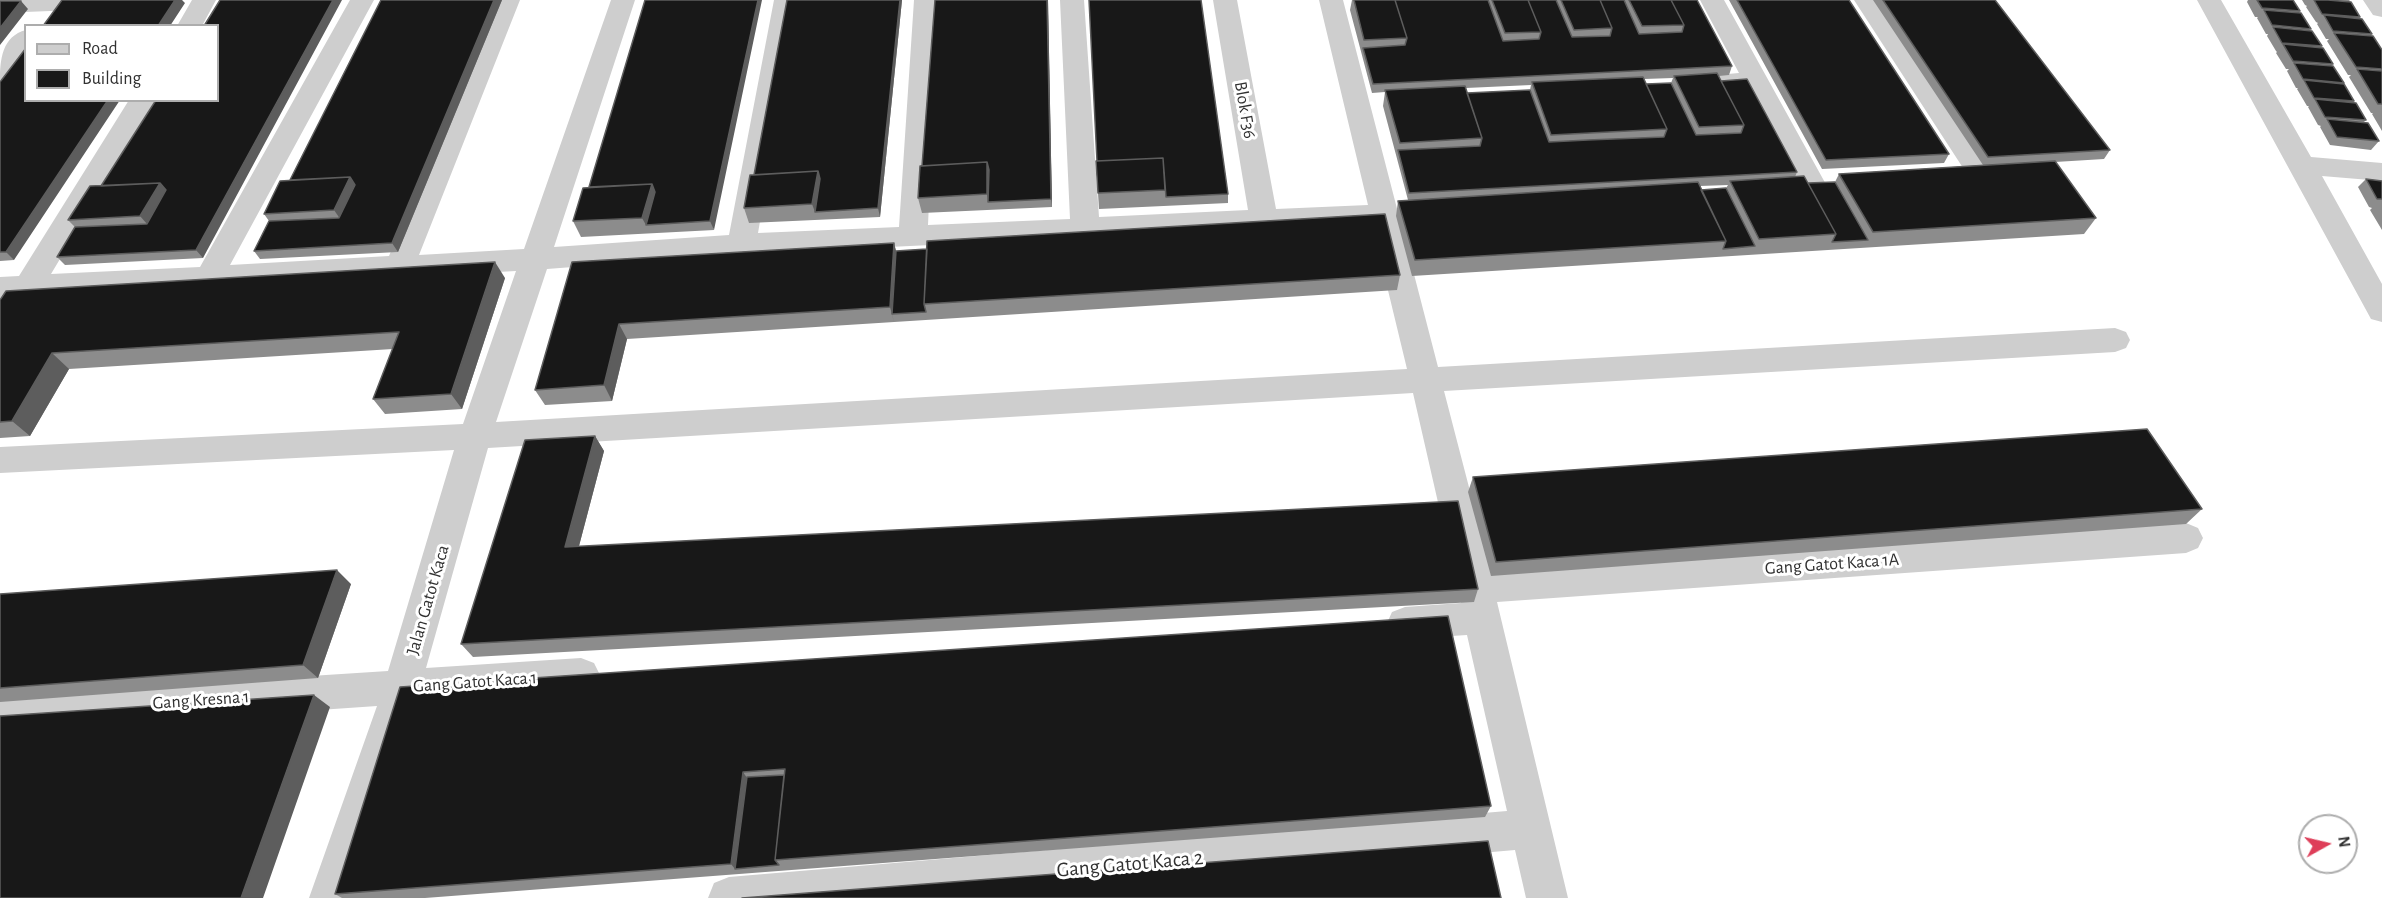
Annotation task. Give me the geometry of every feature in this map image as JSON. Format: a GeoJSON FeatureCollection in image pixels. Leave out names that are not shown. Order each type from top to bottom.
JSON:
{"type":"FeatureCollection","features":[{"type":"Feature","properties":{"kind":"street"},"geometry":{"type":"LineString","coordinates":[[0,6],[150,0]]}},
{"type":"Feature","properties":{"kind":"street"},"geometry":{"type":"LineString","coordinates":[[190,24],[204,0]]}},
{"type":"Feature","properties":{"kind":"street"},"geometry":{"type":"LineString","coordinates":[[209,277],[362,0]]}},
{"type":"Feature","properties":{"kind":"street"},"geometry":{"type":"LineString","coordinates":[[399,267],[508,0]]}},
{"type":"Feature","properties":{"kind":"street","name":"Jalan Gatot Kaca"},"geometry":{"type":"LineString","coordinates":[[330,898],[402,687],[475,436],[537,259],[623,0]]}},
{"type":"Feature","properties":{"kind":"street"},"geometry":{"type":"LineString","coordinates":[[742,244],[786,0]]}},
{"type":"Feature","properties":{"kind":"street"},"geometry":{"type":"LineString","coordinates":[[913,236],[926,0]]}},
{"type":"Feature","properties":{"kind":"street"},"geometry":{"type":"LineString","coordinates":[[1072,0],[1085,228]]}},
{"type":"Feature","properties":{"kind":"street","name":"Blok F36"},"geometry":{"type":"LineString","coordinates":[[1225,0],[1264,220]]}},
{"type":"Feature","properties":{"kind":"street"},"geometry":{"type":"LineString","coordinates":[[1330,0],[1382,214],[1426,380],[1547,898]]}},
{"type":"Feature","properties":{"kind":"street"},"geometry":{"type":"LineString","coordinates":[[1713,0],[1814,188]]}},
{"type":"Feature","properties":{"kind":"street"},"geometry":{"type":"LineString","coordinates":[[1866,0],[1982,175],[1971,180],[1926,182]]}},
{"type":"Feature","properties":{"kind":"street"},"geometry":{"type":"LineString","coordinates":[[2209,0],[2382,311]]}},
{"type":"Feature","properties":{"kind":"street"},"geometry":{"type":"LineString","coordinates":[[2375,0],[2382,10]]}},
{"type":"Feature","properties":{"kind":"street"},"geometry":{"type":"LineString","coordinates":[[35,24],[50,4]]}},
{"type":"Feature","properties":{"kind":"street"},"geometry":{"type":"LineString","coordinates":[[0,72],[24,40]]}},
{"type":"Feature","properties":{"kind":"street"},"geometry":{"type":"LineString","coordinates":[[1673,85],[1756,80]]}},
{"type":"Feature","properties":{"kind":"street"},"geometry":{"type":"LineString","coordinates":[[14,288],[141,102]]}},
{"type":"Feature","properties":{"kind":"street"},"geometry":{"type":"LineString","coordinates":[[2302,165],[2382,172]]}},
{"type":"Feature","properties":{"kind":"street"},"geometry":{"type":"LineString","coordinates":[[14,288],[537,259],[742,244],[1382,214]]}},
{"type":"Feature","properties":{"kind":"street"},"geometry":{"type":"LineString","coordinates":[[0,460],[475,436],[2115,340]]}},
{"type":"Feature","properties":{"kind":"street","name":"Gang Gatot Kaca 1A"},"geometry":{"type":"LineString","coordinates":[[1479,603],[2186,538]]}},
{"type":"Feature","properties":{"kind":"street"},"geometry":{"type":"LineString","coordinates":[[1368,625],[1479,603]]}},
{"type":"Feature","properties":{"kind":"street","name":"Gang Gatot Kaca 1"},"geometry":{"type":"LineString","coordinates":[[402,687],[620,673]]}},
{"type":"Feature","properties":{"kind":"street","name":"Gang Kresna 1"},"geometry":{"type":"LineString","coordinates":[[0,714],[402,687]]}},
{"type":"Feature","properties":{"kind":"street","name":"Gang Gatot Kaca 2"},"geometry":{"type":"LineString","coordinates":[[729,898],[1530,829]]}},
{"type":"Feature","properties":{"kind":"building"},"geometry":{"type":"Polygon","coordinates":[[[62,0],[175,0],[159,24],[44,24],[62,0]]]}},
{"type":"Feature","properties":{"kind":"building"},"geometry":{"type":"Polygon","coordinates":[[[220,0],[333,0],[196,250],[57,257],[75,227],[147,224],[166,190],[160,183],[101,186],[155,102],[219,102],[219,24],[205,24],[220,0]]]}},
{"type":"Feature","properties":{"kind":"building"},"geometry":{"type":"Polygon","coordinates":[[[381,0],[494,0],[392,243],[254,251],[269,221],[339,218],[355,185],[350,177],[290,180],[381,0]]]}},
{"type":"Feature","properties":{"kind":"building"},"geometry":{"type":"Polygon","coordinates":[[[645,0],[758,0],[710,221],[646,225],[655,192],[652,184],[589,187],[645,0]]]}},
{"type":"Feature","properties":{"kind":"building"},"geometry":{"type":"Polygon","coordinates":[[[787,0],[900,0],[878,208],[815,212],[820,179],[818,171],[754,175],[787,0]]]}},
{"type":"Feature","properties":{"kind":"building"},"geometry":{"type":"Polygon","coordinates":[[[935,0],[1047,0],[1051,199],[988,202],[987,162],[922,166],[935,0]]]}},
{"type":"Feature","properties":{"kind":"building"},"geometry":{"type":"Polygon","coordinates":[[[1089,0],[1201,0],[1228,194],[1166,197],[1163,158],[1097,161],[1089,0]]]}},
{"type":"Feature","properties":{"kind":"building"},"geometry":{"type":"Polygon","coordinates":[[[1354,0],[1395,0],[1407,38],[1364,40],[1354,0]]]}},
{"type":"Feature","properties":{"kind":"building"},"geometry":{"type":"Polygon","coordinates":[[[1395,0],[1488,0],[1503,41],[1539,39],[1541,32],[1528,0],[1556,0],[1572,37],[1610,36],[1612,28],[1600,0],[1624,0],[1639,34],[1682,32],[1684,25],[1671,0],[1697,0],[1732,66],[1373,84],[1363,48],[1405,45],[1407,38],[1395,0]]]}},
{"type":"Feature","properties":{"kind":"building"},"geometry":{"type":"Polygon","coordinates":[[[1492,0],[1528,0],[1541,32],[1505,33],[1492,0]]]}},
{"type":"Feature","properties":{"kind":"building"},"geometry":{"type":"Polygon","coordinates":[[[1561,0],[1600,0],[1612,28],[1574,30],[1561,0]]]}},
{"type":"Feature","properties":{"kind":"building"},"geometry":{"type":"Polygon","coordinates":[[[1629,0],[1671,0],[1684,25],[1642,26],[1629,0]]]}},
{"type":"Feature","properties":{"kind":"building"},"geometry":{"type":"Polygon","coordinates":[[[1737,0],[1849,0],[1949,154],[1826,160],[1737,0]]]}},
{"type":"Feature","properties":{"kind":"building"},"geometry":{"type":"Polygon","coordinates":[[[1883,0],[1995,0],[2110,150],[1988,157],[1883,0]]]}},
{"type":"Feature","properties":{"kind":"building"},"geometry":{"type":"Polygon","coordinates":[[[2257,0],[2293,0],[2300,11],[2262,8],[2257,0]]]}},
{"type":"Feature","properties":{"kind":"building"},"geometry":{"type":"Polygon","coordinates":[[[2314,0],[2351,2],[2360,17],[2322,14],[2314,0]]]}},
{"type":"Feature","properties":{"kind":"building"},"geometry":{"type":"Polygon","coordinates":[[[0,1],[21,1],[0,28],[0,1]]]}},
{"type":"Feature","properties":{"kind":"building"},"geometry":{"type":"Polygon","coordinates":[[[2264,10],[2301,13],[2311,29],[2272,25],[2264,10]]]}},
{"type":"Feature","properties":{"kind":"building"},"geometry":{"type":"Polygon","coordinates":[[[2324,15],[2362,19],[2372,34],[2333,31],[2324,15]]]}},
{"type":"Feature","properties":{"kind":"building"},"geometry":{"type":"Polygon","coordinates":[[[2273,27],[2312,31],[2322,46],[2282,43],[2273,27]]]}},
{"type":"Feature","properties":{"kind":"building"},"geometry":{"type":"Polygon","coordinates":[[[2334,33],[2373,36],[2382,50],[2382,69],[2356,67],[2334,33]]]}},
{"type":"Feature","properties":{"kind":"building"},"geometry":{"type":"Polygon","coordinates":[[[2283,44],[2323,48],[2333,64],[2293,61],[2283,44]]]}},
{"type":"Feature","properties":{"kind":"building"},"geometry":{"type":"Polygon","coordinates":[[[24,51],[24,102],[107,102],[6,252],[0,252],[0,82],[24,51]]]}},
{"type":"Feature","properties":{"kind":"building"},"geometry":{"type":"Polygon","coordinates":[[[2294,63],[2333,66],[2344,83],[2303,79],[2294,63]]]}},
{"type":"Feature","properties":{"kind":"building"},"geometry":{"type":"Polygon","coordinates":[[[2357,69],[2382,71],[2382,104],[2378,104],[2357,69]]]}},
{"type":"Feature","properties":{"kind":"building"},"geometry":{"type":"Polygon","coordinates":[[[1717,73],[1744,125],[1699,127],[1674,76],[1717,73]]]}},
{"type":"Feature","properties":{"kind":"building"},"geometry":{"type":"Polygon","coordinates":[[[1643,77],[1667,129],[1551,135],[1532,82],[1643,77]]]}},
{"type":"Feature","properties":{"kind":"building"},"geometry":{"type":"Polygon","coordinates":[[[1747,79],[1797,172],[1409,193],[1398,150],[1480,146],[1482,138],[1467,93],[1530,90],[1549,142],[1664,137],[1667,129],[1646,84],[1671,83],[1696,135],[1741,133],[1744,125],[1721,81],[1747,79]]]}},
{"type":"Feature","properties":{"kind":"building"},"geometry":{"type":"Polygon","coordinates":[[[2304,80],[2344,84],[2354,101],[2314,98],[2304,80]]]}},
{"type":"Feature","properties":{"kind":"building"},"geometry":{"type":"Polygon","coordinates":[[[1465,86],[1482,138],[1400,143],[1385,90],[1465,86]]]}},
{"type":"Feature","properties":{"kind":"building"},"geometry":{"type":"Polygon","coordinates":[[[2315,99],[2356,103],[2366,120],[2325,117],[2315,99]]]}},
{"type":"Feature","properties":{"kind":"building"},"geometry":{"type":"Polygon","coordinates":[[[2327,119],[2368,123],[2379,141],[2337,137],[2327,119]]]}},
{"type":"Feature","properties":{"kind":"building"},"geometry":{"type":"Polygon","coordinates":[[[1163,158],[1165,190],[1098,193],[1096,161],[1163,158]]]}},
{"type":"Feature","properties":{"kind":"building"},"geometry":{"type":"Polygon","coordinates":[[[2055,161],[2096,218],[1873,232],[1839,174],[2055,161]]]}},
{"type":"Feature","properties":{"kind":"building"},"geometry":{"type":"Polygon","coordinates":[[[987,162],[987,194],[918,198],[920,166],[987,162]]]}},
{"type":"Feature","properties":{"kind":"building"},"geometry":{"type":"Polygon","coordinates":[[[818,171],[812,204],[744,208],[750,175],[818,171]]]}},
{"type":"Feature","properties":{"kind":"building"},"geometry":{"type":"Polygon","coordinates":[[[1804,176],[1836,234],[1759,239],[1730,181],[1804,176]]]}},
{"type":"Feature","properties":{"kind":"building"},"geometry":{"type":"Polygon","coordinates":[[[350,177],[334,210],[264,214],[280,181],[350,177]]]}},
{"type":"Feature","properties":{"kind":"building"},"geometry":{"type":"Polygon","coordinates":[[[2366,179],[2382,181],[2382,199],[2377,199],[2366,179]]]}},
{"type":"Feature","properties":{"kind":"building"},"geometry":{"type":"Polygon","coordinates":[[[1698,182],[1726,241],[1415,260],[1398,201],[1698,182]]]}},
{"type":"Feature","properties":{"kind":"building"},"geometry":{"type":"Polygon","coordinates":[[[1835,182],[1868,240],[1832,242],[1836,234],[1808,183],[1835,182]]]}},
{"type":"Feature","properties":{"kind":"building"},"geometry":{"type":"Polygon","coordinates":[[[160,183],[140,216],[68,220],[90,186],[160,183]]]}},
{"type":"Feature","properties":{"kind":"building"},"geometry":{"type":"Polygon","coordinates":[[[652,184],[642,218],[573,221],[583,188],[652,184]]]}},
{"type":"Feature","properties":{"kind":"building"},"geometry":{"type":"Polygon","coordinates":[[[1726,188],[1755,246],[1723,249],[1726,241],[1701,190],[1726,188]]]}},
{"type":"Feature","properties":{"kind":"building"},"geometry":{"type":"Polygon","coordinates":[[[1385,214],[1400,275],[924,304],[927,241],[1385,214]]]}},
{"type":"Feature","properties":{"kind":"building"},"geometry":{"type":"Polygon","coordinates":[[[894,243],[890,307],[619,324],[604,385],[535,390],[572,262],[894,243]]]}},
{"type":"Feature","properties":{"kind":"building"},"geometry":{"type":"Polygon","coordinates":[[[927,249],[924,304],[926,312],[892,314],[896,251],[927,249]]]}},
{"type":"Feature","properties":{"kind":"building"},"geometry":{"type":"Polygon","coordinates":[[[495,262],[451,394],[373,399],[399,332],[52,353],[12,421],[0,422],[0,300],[6,291],[495,262]]]}},
{"type":"Feature","properties":{"kind":"building"},"geometry":{"type":"Polygon","coordinates":[[[2147,429],[2202,509],[1496,562],[1473,477],[2147,429]]]}},
{"type":"Feature","properties":{"kind":"building"},"geometry":{"type":"Polygon","coordinates":[[[595,436],[565,547],[1458,501],[1478,589],[461,644],[525,440],[595,436]]]}},
{"type":"Feature","properties":{"kind":"building"},"geometry":{"type":"Polygon","coordinates":[[[337,570],[303,665],[0,688],[0,594],[337,570]]]}},
{"type":"Feature","properties":{"kind":"building"},"geometry":{"type":"Polygon","coordinates":[[[1448,616],[1491,806],[775,860],[785,769],[743,772],[731,864],[335,894],[400,687],[1448,616]]]}},
{"type":"Feature","properties":{"kind":"building"},"geometry":{"type":"Polygon","coordinates":[[[314,695],[241,898],[0,898],[0,716],[314,695]]]}},
{"type":"Feature","properties":{"kind":"building"},"geometry":{"type":"Polygon","coordinates":[[[784,775],[775,860],[779,865],[735,869],[747,777],[784,775]]]}},
{"type":"Feature","properties":{"kind":"building"},"geometry":{"type":"Polygon","coordinates":[[[1488,841],[1501,898],[742,898],[1488,841]]]}}]}
